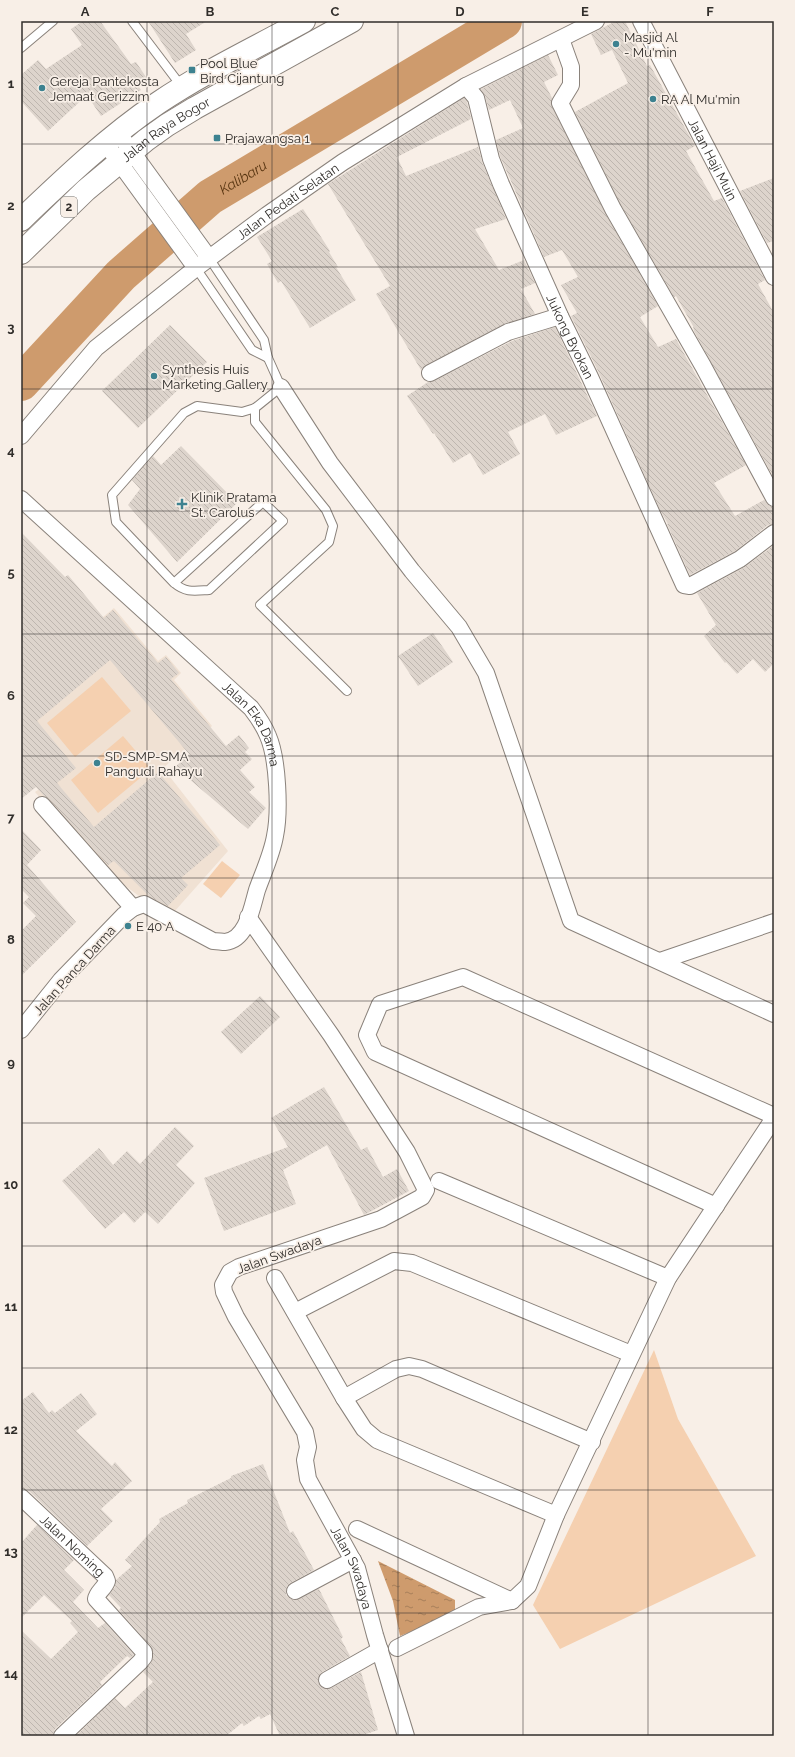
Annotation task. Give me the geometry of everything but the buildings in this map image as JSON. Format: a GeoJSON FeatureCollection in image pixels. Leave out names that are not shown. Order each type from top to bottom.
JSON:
{"type":"FeatureCollection","features":[{"type":"Feature","properties":{"kind":"highway","name":"Jalan Raya Bogor"},"geometry":{"type":"LineString","coordinates":[[21,253],[112,139],[157,104],[182,87],[304,21]]}},
{"type":"Feature","properties":{"kind":"highway","name":"Jalan Raya Bogor"},"geometry":{"type":"LineString","coordinates":[[21,220],[78,183],[126,158],[168,125],[195,108],[352,21]]}},
{"type":"Feature","properties":{"kind":"street","name":"Jalan Pedati Selatan"},"geometry":{"type":"LineString","coordinates":[[21,436],[96,348],[196,268],[267,215],[343,162],[466,86],[596,21]]}},
{"type":"Feature","properties":{"kind":"street","name":"Jalan Haji Muin"},"geometry":{"type":"LineString","coordinates":[[641,21],[767,249],[774,277]]}},
{"type":"Feature","properties":{"kind":"street"},"geometry":{"type":"LineString","coordinates":[[561,39],[571,67],[571,85],[560,103],[613,209],[704,366],[774,498]]}},
{"type":"Feature","properties":{"kind":"street","name":"Jukong Byokan"},"geometry":{"type":"LineString","coordinates":[[466,86],[476,98],[491,159],[560,316],[590,377],[684,585],[690,586],[740,559],[774,533]]}},
{"type":"Feature","properties":{"kind":"street"},"geometry":{"type":"LineString","coordinates":[[112,139],[126,158],[158,188],[209,258]]}},
{"type":"Feature","properties":{"kind":"street"},"geometry":{"type":"LineString","coordinates":[[126,158],[144,198],[196,268]]}},
{"type":"Feature","properties":{"kind":"street"},"geometry":{"type":"LineString","coordinates":[[430,373],[508,332],[560,316]]}},
{"type":"Feature","properties":{"kind":"street"},"geometry":{"type":"LineString","coordinates":[[282,387],[330,463],[412,571],[459,627],[486,673],[571,921],[774,1014]]}},
{"type":"Feature","properties":{"kind":"street","name":"Jalan Eka Darma"},"geometry":{"type":"LineString","coordinates":[[21,499],[251,708],[261,722],[269,738],[278,804],[275,837],[242,931],[235,938],[226,942],[213,941],[144,904],[133,908]]}},
{"type":"Feature","properties":{"kind":"street"},"geometry":{"type":"LineString","coordinates":[[42,805],[133,908]]}},
{"type":"Feature","properties":{"kind":"street","name":"Jalan Panca Darma"},"geometry":{"type":"LineString","coordinates":[[21,1030],[61,980],[133,908]]}},
{"type":"Feature","properties":{"kind":"street","name":"Jalan Swadaya"},"geometry":{"type":"LineString","coordinates":[[248,917],[352,1068],[407,1152],[426,1190],[422,1198],[381,1219],[239,1267],[230,1272],[223,1285],[224,1292],[236,1316],[305,1432],[308,1447],[305,1460],[308,1479],[357,1568],[406,1736]]}},
{"type":"Feature","properties":{"kind":"street"},"geometry":{"type":"LineString","coordinates":[[660,962],[774,922]]}},
{"type":"Feature","properties":{"kind":"street"},"geometry":{"type":"LineString","coordinates":[[397,1648],[479,1608],[512,1601],[528,1586],[556,1515],[592,1442],[631,1354],[668,1278],[716,1206],[774,1117],[463,977],[380,1004],[367,1035],[375,1052],[716,1206]]}},
{"type":"Feature","properties":{"kind":"street"},"geometry":{"type":"LineString","coordinates":[[439,1181],[668,1278]]}},
{"type":"Feature","properties":{"kind":"street"},"geometry":{"type":"LineString","coordinates":[[295,1312],[394,1262],[412,1263],[631,1354]]}},
{"type":"Feature","properties":{"kind":"street"},"geometry":{"type":"LineString","coordinates":[[275,1278],[344,1398],[364,1429],[377,1440],[556,1515]]}},
{"type":"Feature","properties":{"kind":"street"},"geometry":{"type":"LineString","coordinates":[[344,1398],[396,1369],[409,1366],[422,1369],[592,1442]]}},
{"type":"Feature","properties":{"kind":"street","name":"Jalan Noming"},"geometry":{"type":"LineString","coordinates":[[21,1497],[105,1576],[107,1581],[106,1586],[96,1596],[96,1599],[144,1652],[144,1658],[62,1736]]}},
{"type":"Feature","properties":{"kind":"street"},"geometry":{"type":"LineString","coordinates":[[357,1529],[512,1601]]}},
{"type":"Feature","properties":{"kind":"street"},"geometry":{"type":"LineString","coordinates":[[295,1591],[353,1560]]}},
{"type":"Feature","properties":{"kind":"street"},"geometry":{"type":"LineString","coordinates":[[327,1680],[380,1650]]}},
{"type":"Feature","properties":{"kind":"lane"},"geometry":{"type":"LineString","coordinates":[[21,48],[54,21]]}},
{"type":"Feature","properties":{"kind":"lane"},"geometry":{"type":"LineString","coordinates":[[132,21],[182,87]]}},
{"type":"Feature","properties":{"kind":"lane"},"geometry":{"type":"LineString","coordinates":[[174,584],[263,502],[283,521],[209,590],[187,591],[182,590],[174,584],[116,522],[112,495],[184,413],[197,406],[242,412],[255,408],[282,387],[268,358],[264,340],[209,258]]}},
{"type":"Feature","properties":{"kind":"lane"},"geometry":{"type":"LineString","coordinates":[[196,268],[252,350],[268,358]]}},
{"type":"Feature","properties":{"kind":"lane"},"geometry":{"type":"LineString","coordinates":[[255,408],[255,422],[326,510],[334,526],[329,542],[260,605],[347,691]]}},
{"type":"Feature","properties":{"kind":"shaded area","name":"SD-SMP-SMA Pangudi Rahayu"},"geometry":{"type":"Polygon","coordinates":[[[114,608],[158,661],[166,655],[181,673],[174,680],[212,726],[163,768],[228,851],[174,912],[150,904],[109,874],[35,792],[44,786],[21,685],[114,608]]]}},
{"type":"Feature","properties":{"kind":"shaded area"},"geometry":{"type":"Polygon","coordinates":[[[102,677],[131,711],[75,757],[47,723],[102,677]]]}},
{"type":"Feature","properties":{"kind":"shaded area"},"geometry":{"type":"Polygon","coordinates":[[[123,736],[151,769],[98,813],[71,780],[123,736]]]}},
{"type":"Feature","properties":{"kind":"shaded area"},"geometry":{"type":"Polygon","coordinates":[[[222,861],[240,875],[221,898],[203,884],[222,861]]]}},
{"type":"Feature","properties":{"kind":"shaded area"},"geometry":{"type":"Polygon","coordinates":[[[654,1350],[678,1419],[756,1556],[560,1649],[533,1605],[654,1350]]]}},
{"type":"Feature","properties":{"kind":"water"},"geometry":{"type":"Polygon","coordinates":[[[378,1561],[455,1600],[455,1614],[400,1636],[393,1601],[378,1561]]]}},
{"type":"Feature","properties":{"kind":"waterway","name":"Kalibaru"},"geometry":{"type":"LineString","coordinates":[[21,383],[121,275],[210,197],[504,21]]}},
{"type":"Feature","properties":{"kind":"place","name":"Masjid Al - Mu'min"},"geometry":{"type":"Point","coordinates":[616,44]}},
{"type":"Feature","properties":{"kind":"place","name":"Pool Blue Bird Cijantung"},"geometry":{"type":"Point","coordinates":[192,70]}},
{"type":"Feature","properties":{"kind":"place","name":"Gereja Pantekosta Jemaat Gerizzim"},"geometry":{"type":"Point","coordinates":[42,88]}},
{"type":"Feature","properties":{"kind":"place","name":"RA Al Mu'min"},"geometry":{"type":"Point","coordinates":[653,99]}},
{"type":"Feature","properties":{"kind":"place","name":"Prajawangsa 1"},"geometry":{"type":"Point","coordinates":[217,138]}},
{"type":"Feature","properties":{"kind":"place","name":"Synthesis Huis Marketing Gallery"},"geometry":{"type":"Point","coordinates":[154,376]}},
{"type":"Feature","properties":{"kind":"place","name":"Klinik Pratama St. Carolus"},"geometry":{"type":"Point","coordinates":[182,504]}},
{"type":"Feature","properties":{"kind":"place","name":"SD-SMP-SMA Pangudi Rahayu"},"geometry":{"type":"Point","coordinates":[97,763]}},
{"type":"Feature","properties":{"kind":"place","name":"E 40 A"},"geometry":{"type":"Point","coordinates":[128,926]}}]}
